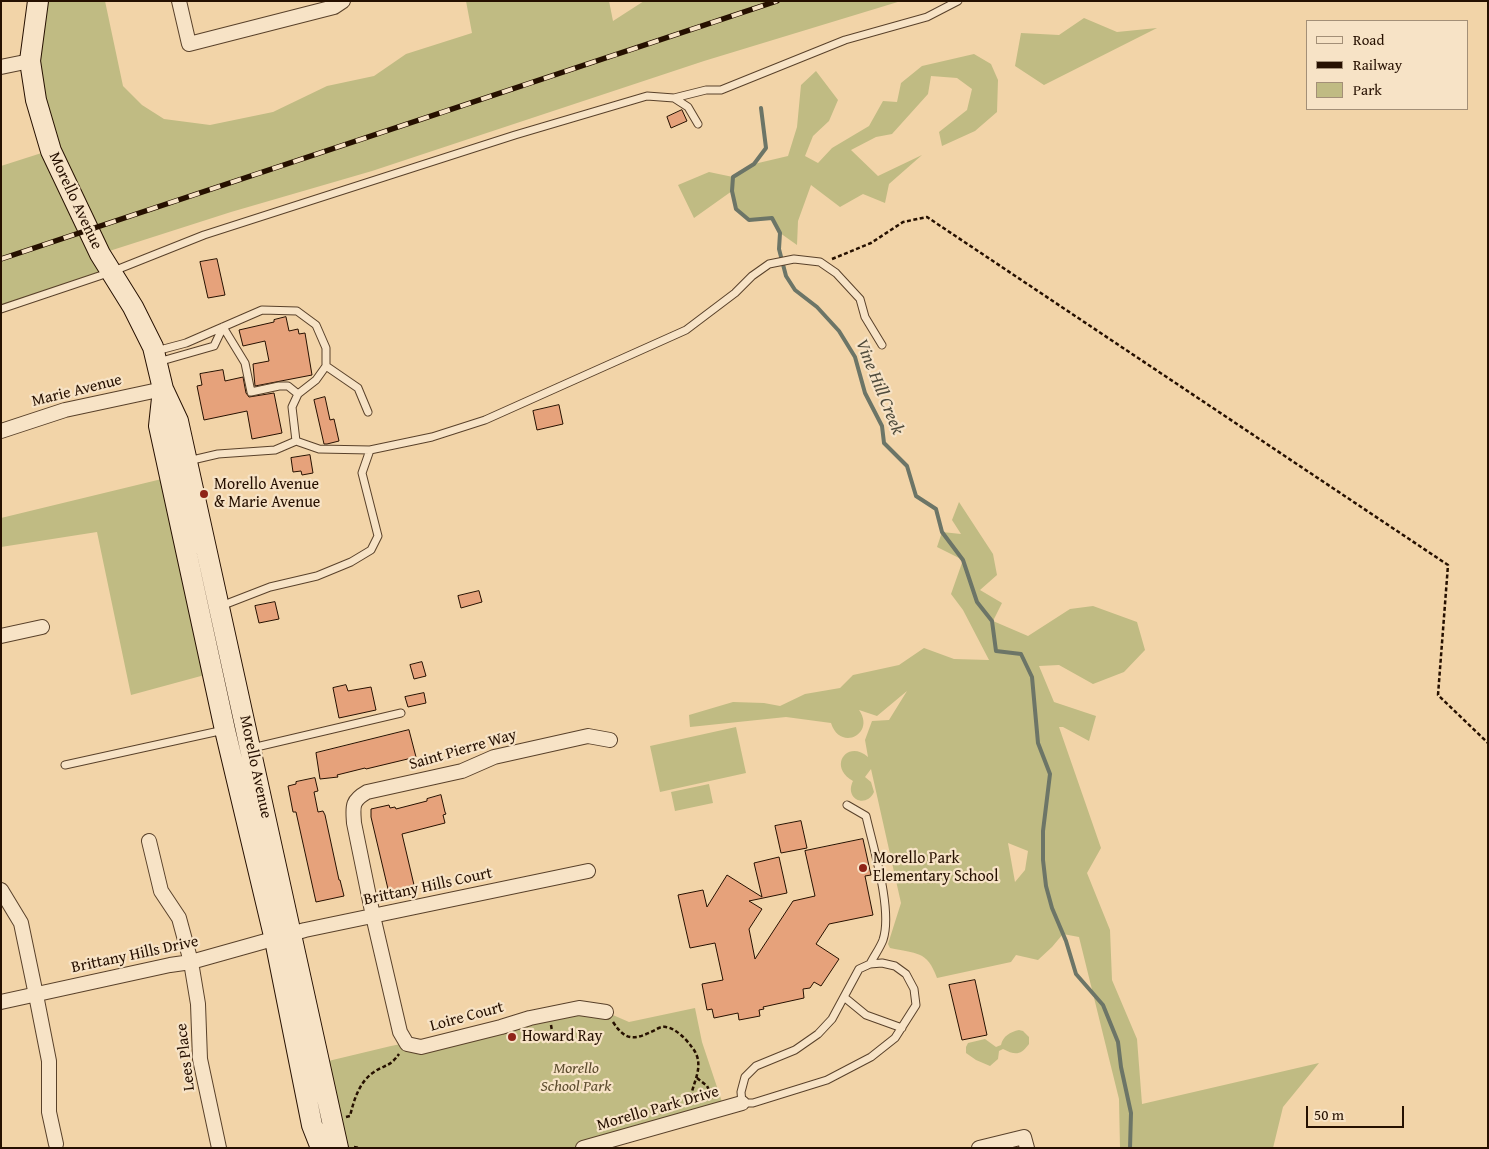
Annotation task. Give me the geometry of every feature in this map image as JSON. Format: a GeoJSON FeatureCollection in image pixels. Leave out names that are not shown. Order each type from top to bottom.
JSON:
{"type":"FeatureCollection","features":[{"type":"Feature","properties":{"kind":"street","name":"Morello Avenue"},"geometry":{"type":"LineString","coordinates":[[38,1],[30,61],[36,100],[51,151],[100,254],[133,306],[155,357],[163,389],[178,422],[187,461],[209,609],[224,730],[240,750]]}},
{"type":"Feature","properties":{"kind":"street"},"geometry":{"type":"LineString","coordinates":[[178,1],[189,44],[334,8],[343,1]]}},
{"type":"Feature","properties":{"kind":"street"},"geometry":{"type":"LineString","coordinates":[[1,67],[30,61]]}},
{"type":"Feature","properties":{"kind":"street","name":"Morello Avenue"},"geometry":{"type":"LineString","coordinates":[[163,389],[159,426],[209,609],[284,937],[333,1120],[338,1148]]}},
{"type":"Feature","properties":{"kind":"street","name":"Marie Avenue"},"geometry":{"type":"LineString","coordinates":[[1,431],[65,410],[163,389]]}},
{"type":"Feature","properties":{"kind":"street"},"geometry":{"type":"LineString","coordinates":[[1,636],[42,627]]}},
{"type":"Feature","properties":{"kind":"street","name":"Saint Pierre Way"},"geometry":{"type":"LineString","coordinates":[[373,916],[354,823],[353,808],[357,798],[367,792],[462,772],[494,757],[588,736],[610,740]]}},
{"type":"Feature","properties":{"kind":"street","name":"Lees Place"},"geometry":{"type":"LineString","coordinates":[[149,841],[161,891],[179,918],[190,962],[198,1004],[200,1059],[219,1148]]}},
{"type":"Feature","properties":{"kind":"street","name":"Brittany Hills Court"},"geometry":{"type":"LineString","coordinates":[[284,937],[373,916],[588,872]]}},
{"type":"Feature","properties":{"kind":"street"},"geometry":{"type":"LineString","coordinates":[[1,890],[21,923],[49,1061],[49,1112],[56,1144]]}},
{"type":"Feature","properties":{"kind":"street"},"geometry":{"type":"LineString","coordinates":[[373,916],[400,1032],[407,1044]]}},
{"type":"Feature","properties":{"kind":"street","name":"Morello Avenue"},"geometry":{"type":"LineString","coordinates":[[284,937],[312,1125],[321,1148]]}},
{"type":"Feature","properties":{"kind":"street","name":"Brittany Hills Drive"},"geometry":{"type":"LineString","coordinates":[[1,1002],[170,964],[190,962],[284,937]]}},
{"type":"Feature","properties":{"kind":"street","name":"Loire Court"},"geometry":{"type":"LineString","coordinates":[[407,1044],[421,1047],[501,1028],[530,1018],[579,1008],[606,1012]]}},
{"type":"Feature","properties":{"kind":"street","name":"Morello Park Drive"},"geometry":{"type":"LineString","coordinates":[[583,1148],[742,1103]]}},
{"type":"Feature","properties":{"kind":"street"},"geometry":{"type":"LineString","coordinates":[[979,1148],[1026,1143]]}},
{"type":"Feature","properties":{"kind":"lane"},"geometry":{"type":"LineString","coordinates":[[1,309],[111,272],[204,235],[515,135],[647,96],[674,98],[706,90],[721,90],[845,40],[927,17],[958,1]]}},
{"type":"Feature","properties":{"kind":"lane"},"geometry":{"type":"LineString","coordinates":[[674,98],[688,106],[698,124]]}},
{"type":"Feature","properties":{"kind":"lane"},"geometry":{"type":"LineString","coordinates":[[187,461],[218,454],[275,450],[296,441],[319,448],[370,450],[432,437],[485,420],[686,330],[735,293],[752,276],[769,264],[794,259],[823,264],[836,273],[860,298],[865,317],[882,345]]}},
{"type":"Feature","properties":{"kind":"lane"},"geometry":{"type":"LineString","coordinates":[[155,357],[262,310],[297,311],[316,325],[326,348],[326,366],[316,380],[298,394],[292,407],[296,441]]}},
{"type":"Feature","properties":{"kind":"lane"},"geometry":{"type":"LineString","coordinates":[[155,357],[214,346],[223,327]]}},
{"type":"Feature","properties":{"kind":"lane"},"geometry":{"type":"LineString","coordinates":[[223,327],[245,363],[251,392],[288,386],[298,394]]}},
{"type":"Feature","properties":{"kind":"lane"},"geometry":{"type":"LineString","coordinates":[[326,366],[358,388],[368,412]]}},
{"type":"Feature","properties":{"kind":"lane"},"geometry":{"type":"LineString","coordinates":[[209,609],[270,588],[317,576],[351,562],[371,550],[378,536],[362,473],[370,450]]}},
{"type":"Feature","properties":{"kind":"lane"},"geometry":{"type":"LineString","coordinates":[[240,750],[401,713]]}},
{"type":"Feature","properties":{"kind":"lane"},"geometry":{"type":"LineString","coordinates":[[65,765],[224,730]]}},
{"type":"Feature","properties":{"kind":"lane"},"geometry":{"type":"LineString","coordinates":[[847,805],[866,816],[887,914],[883,940],[870,964]]}},
{"type":"Feature","properties":{"kind":"lane"},"geometry":{"type":"LineString","coordinates":[[882,963],[894,966],[906,974],[914,989],[916,1004],[895,1038],[871,1057],[827,1080],[752,1103],[742,1103],[741,1092],[746,1077],[756,1066],[795,1050],[818,1034],[832,1019],[859,969],[870,964],[882,963]]}},
{"type":"Feature","properties":{"kind":"lane"},"geometry":{"type":"LineString","coordinates":[[844,997],[866,1015],[902,1028]]}},
{"type":"Feature","properties":{"kind":"path"},"geometry":{"type":"LineString","coordinates":[[823,264],[871,243],[903,222],[927,217],[1448,565],[1438,695],[1488,743]]}},
{"type":"Feature","properties":{"kind":"path"},"geometry":{"type":"LineString","coordinates":[[606,1012],[620,1033],[627,1037],[643,1036],[661,1027],[666,1027],[674,1030],[695,1050],[698,1062],[697,1078],[690,1100],[693,1117]]}},
{"type":"Feature","properties":{"kind":"path"},"geometry":{"type":"LineString","coordinates":[[333,1120],[350,1116],[357,1092],[364,1082],[373,1072],[392,1064],[407,1044]]}},
{"type":"Feature","properties":{"kind":"path"},"geometry":{"type":"LineString","coordinates":[[697,1078],[708,1086],[713,1096],[716,1110]]}},
{"type":"Feature","properties":{"kind":"path"},"geometry":{"type":"LineString","coordinates":[[353,1148],[360,1148]]}},
{"type":"Feature","properties":{"kind":"green space"},"geometry":{"type":"Polygon","coordinates":[[[38,1],[105,1],[123,86],[142,105],[164,119],[210,125],[273,112],[327,86],[374,76],[406,54],[472,33],[466,1],[609,1],[613,21],[644,1],[901,1],[704,61],[372,171],[231,212],[100,254],[111,272],[1,309],[1,166],[51,150],[36,100],[38,1]]]}},
{"type":"Feature","properties":{"kind":"green space"},"geometry":{"type":"Polygon","coordinates":[[[1084,18],[1117,32],[1157,28],[1044,85],[1015,66],[1021,33],[1059,35],[1084,18]]]}},
{"type":"Feature","properties":{"kind":"green space"},"geometry":{"type":"Polygon","coordinates":[[[974,54],[991,64],[998,80],[997,112],[975,131],[942,146],[939,132],[967,110],[972,89],[957,78],[931,76],[928,94],[892,134],[876,137],[851,150],[878,176],[922,155],[889,184],[885,203],[863,194],[840,207],[811,185],[798,221],[797,245],[780,233],[772,218],[749,220],[736,209],[732,191],[694,218],[678,185],[709,172],[733,177],[754,164],[788,156],[797,127],[801,85],[816,71],[838,100],[829,121],[813,136],[805,156],[818,163],[832,148],[869,126],[883,101],[897,102],[901,83],[922,66],[974,54]]]}},
{"type":"Feature","properties":{"kind":"green space"},"geometry":{"type":"Polygon","coordinates":[[[170,477],[212,673],[131,695],[97,532],[1,547],[1,518],[170,477]]]}},
{"type":"Feature","properties":{"kind":"green space"},"geometry":{"type":"Polygon","coordinates":[[[959,502],[993,554],[997,575],[980,590],[1002,603],[993,621],[1028,636],[1070,609],[1093,606],[1137,622],[1145,650],[1124,672],[1093,684],[1059,665],[1039,666],[1054,702],[1096,716],[1089,741],[1063,727],[1059,727],[1101,848],[1087,873],[1110,930],[1112,980],[1137,1039],[1142,1104],[1319,1063],[1283,1107],[1273,1148],[1120,1148],[1119,1099],[1079,937],[1063,934],[1038,960],[1016,955],[1011,962],[937,978],[925,958],[914,953],[890,948],[888,944],[901,903],[871,769],[865,777],[871,782],[874,792],[866,800],[861,801],[857,800],[851,793],[853,781],[845,775],[841,762],[843,757],[854,751],[861,752],[868,757],[865,740],[872,721],[889,720],[907,691],[877,716],[859,710],[863,719],[863,726],[855,736],[848,738],[842,737],[835,732],[831,723],[786,717],[690,727],[689,715],[733,702],[764,703],[780,706],[805,694],[840,688],[853,675],[899,665],[924,648],[954,659],[989,660],[963,610],[951,594],[963,560],[937,547],[942,532],[961,534],[952,520],[959,502]],[[1008,843],[1015,882],[1025,870],[1028,851],[1008,843]]]}},
{"type":"Feature","properties":{"kind":"green space"},"geometry":{"type":"Polygon","coordinates":[[[736,727],[746,773],[660,792],[650,746],[736,727]]]}},
{"type":"Feature","properties":{"kind":"green space"},"geometry":{"type":"Polygon","coordinates":[[[709,784],[713,803],[675,811],[671,792],[709,784]]]}},
{"type":"Feature","properties":{"kind":"green space","name":"Morello School Park"},"geometry":{"type":"Polygon","coordinates":[[[695,1008],[702,1042],[724,1108],[583,1148],[338,1148],[320,1063],[391,1046],[530,1018],[606,1012],[629,1022],[695,1008]]]}},
{"type":"Feature","properties":{"kind":"green space"},"geometry":{"type":"Polygon","coordinates":[[[1019,1030],[1029,1037],[1029,1044],[1023,1051],[1017,1053],[1003,1049],[999,1051],[998,1059],[990,1066],[966,1053],[968,1043],[985,1039],[996,1047],[1001,1045],[1007,1035],[1019,1030]]]}},
{"type":"Feature","properties":{"kind":"building"},"geometry":{"type":"Polygon","coordinates":[[[682,110],[687,121],[671,128],[667,117],[682,110]]]}},
{"type":"Feature","properties":{"kind":"building"},"geometry":{"type":"Polygon","coordinates":[[[217,259],[225,295],[208,298],[200,262],[217,259]]]}},
{"type":"Feature","properties":{"kind":"building"},"geometry":{"type":"Polygon","coordinates":[[[286,317],[289,331],[298,329],[299,334],[305,333],[312,375],[255,386],[253,364],[269,361],[265,341],[243,346],[239,330],[274,322],[274,320],[286,317]]]}},
{"type":"Feature","properties":{"kind":"building"},"geometry":{"type":"Polygon","coordinates":[[[223,370],[225,381],[243,377],[246,393],[249,397],[274,393],[282,433],[252,439],[247,411],[204,420],[197,386],[202,385],[200,374],[223,370]]]}},
{"type":"Feature","properties":{"kind":"building"},"geometry":{"type":"Polygon","coordinates":[[[325,397],[330,420],[334,419],[339,441],[327,444],[324,444],[314,400],[325,397]]]}},
{"type":"Feature","properties":{"kind":"building"},"geometry":{"type":"Polygon","coordinates":[[[559,405],[563,424],[537,430],[533,411],[559,405]]]}},
{"type":"Feature","properties":{"kind":"building"},"geometry":{"type":"Polygon","coordinates":[[[310,455],[313,473],[302,475],[301,471],[293,472],[291,458],[310,455]]]}},
{"type":"Feature","properties":{"kind":"building"},"geometry":{"type":"Polygon","coordinates":[[[479,591],[482,602],[461,608],[458,596],[479,591]]]}},
{"type":"Feature","properties":{"kind":"building"},"geometry":{"type":"Polygon","coordinates":[[[275,602],[279,619],[259,623],[255,606],[275,602]]]}},
{"type":"Feature","properties":{"kind":"building"},"geometry":{"type":"Polygon","coordinates":[[[422,662],[426,676],[414,679],[410,665],[422,662]]]}},
{"type":"Feature","properties":{"kind":"building"},"geometry":{"type":"Polygon","coordinates":[[[346,685],[348,691],[371,687],[376,710],[339,718],[333,688],[346,685]]]}},
{"type":"Feature","properties":{"kind":"building"},"geometry":{"type":"Polygon","coordinates":[[[424,693],[426,703],[408,707],[405,697],[424,693]]]}},
{"type":"Feature","properties":{"kind":"building"},"geometry":{"type":"Polygon","coordinates":[[[409,730],[416,757],[337,775],[338,777],[320,779],[316,753],[409,730]]]}},
{"type":"Feature","properties":{"kind":"building"},"geometry":{"type":"Polygon","coordinates":[[[315,778],[318,791],[314,792],[318,812],[323,811],[325,815],[344,896],[316,902],[296,812],[293,812],[288,786],[296,784],[296,782],[315,778]]]}},
{"type":"Feature","properties":{"kind":"building"},"geometry":{"type":"Polygon","coordinates":[[[441,795],[446,814],[443,815],[445,823],[402,834],[414,885],[391,892],[391,889],[388,889],[371,817],[371,809],[389,805],[390,808],[395,807],[396,809],[427,801],[427,799],[441,795]]]}},
{"type":"Feature","properties":{"kind":"building"},"geometry":{"type":"Polygon","coordinates":[[[801,821],[807,848],[781,853],[775,826],[801,821]]]}},
{"type":"Feature","properties":{"kind":"building"},"geometry":{"type":"Polygon","coordinates":[[[863,839],[871,875],[865,876],[873,915],[829,924],[816,944],[839,959],[821,986],[814,982],[810,988],[803,989],[804,998],[763,1007],[764,1009],[759,1010],[760,1016],[739,1020],[738,1013],[714,1018],[712,1009],[707,1010],[702,984],[723,980],[715,943],[690,948],[678,895],[703,890],[707,907],[727,875],[762,897],[754,863],[779,857],[787,893],[749,901],[762,909],[749,929],[755,959],[793,901],[815,896],[805,851],[863,839]]]}},
{"type":"Feature","properties":{"kind":"building"},"geometry":{"type":"Polygon","coordinates":[[[975,980],[987,1035],[962,1040],[949,985],[975,980]]]}},
{"type":"Feature","properties":{"kind":"waterway","name":"Vine Hill Creek"},"geometry":{"type":"LineString","coordinates":[[761,108],[766,148],[754,164],[733,177],[732,191],[736,209],[749,220],[772,218],[780,233],[779,249],[786,276],[795,290],[817,307],[839,331],[855,357],[865,393],[882,426],[884,443],[907,466],[916,496],[936,509],[942,532],[963,560],[977,602],[992,621],[996,651],[1021,654],[1032,677],[1038,743],[1050,774],[1043,831],[1043,860],[1046,886],[1076,974],[1103,1005],[1118,1042],[1121,1067],[1131,1113],[1130,1148]]}},
{"type":"Feature","properties":{"kind":"railway"},"geometry":{"type":"LineString","coordinates":[[1,259],[777,1]]}},
{"type":"Feature","properties":{"kind":"place","name":"Morello Avenue & Marie Avenue"},"geometry":{"type":"Point","coordinates":[204,494]}},
{"type":"Feature","properties":{"kind":"place","name":"Morello Park Elementary School"},"geometry":{"type":"Point","coordinates":[863,868]}},
{"type":"Feature","properties":{"kind":"place","name":"Howard Ray"},"geometry":{"type":"Point","coordinates":[512,1037]}}]}
